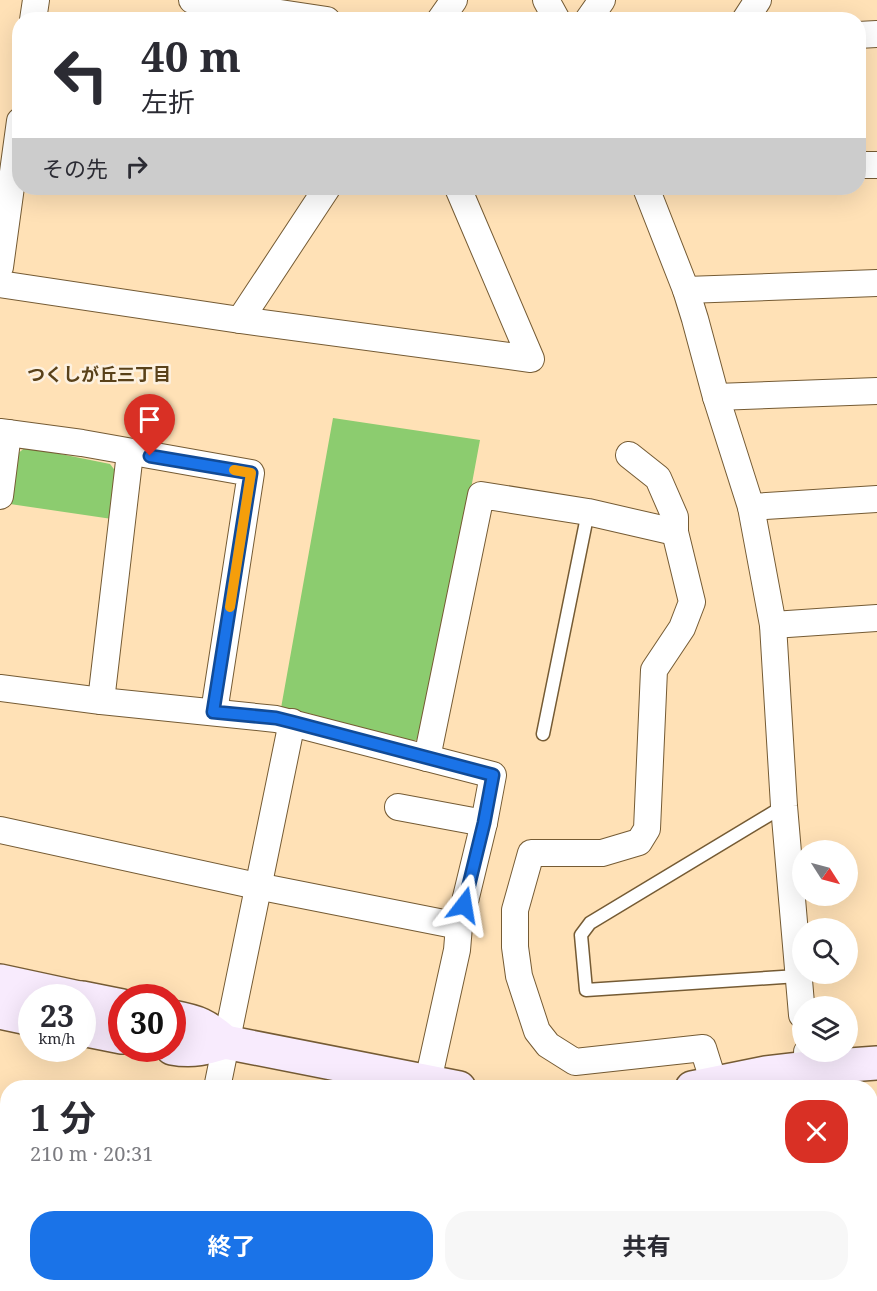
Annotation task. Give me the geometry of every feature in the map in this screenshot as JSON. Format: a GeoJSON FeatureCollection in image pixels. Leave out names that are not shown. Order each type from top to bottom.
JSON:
{"type":"FeatureCollection","features":[{"type":"Feature","properties":{"kind":"street"},"geometry":{"type":"LineString","coordinates":[[192,0],[310,12]]}},
{"type":"Feature","properties":{"kind":"street"},"geometry":{"type":"LineString","coordinates":[[0,267],[12,152]]}},
{"type":"Feature","properties":{"kind":"street"},"geometry":{"type":"LineString","coordinates":[[240,320],[322,195]]}},
{"type":"Feature","properties":{"kind":"street"},"geometry":{"type":"LineString","coordinates":[[0,284],[240,320],[531,359],[461,195]]}},
{"type":"Feature","properties":{"kind":"street"},"geometry":{"type":"LineString","coordinates":[[649,195],[686,290],[716,397],[751,507],[773,625],[793,918]]}},
{"type":"Feature","properties":{"kind":"street"},"geometry":{"type":"LineString","coordinates":[[686,290],[877,283]]}},
{"type":"Feature","properties":{"kind":"street"},"geometry":{"type":"LineString","coordinates":[[716,397],[877,391]]}},
{"type":"Feature","properties":{"kind":"street"},"geometry":{"type":"LineString","coordinates":[[0,496],[4,433],[82,443],[251,473],[213,712]]}},
{"type":"Feature","properties":{"kind":"street"},"geometry":{"type":"LineString","coordinates":[[101,701],[130,453]]}},
{"type":"Feature","properties":{"kind":"street"},"geometry":{"type":"LineString","coordinates":[[629,455],[658,478],[675,517],[675,532],[692,602],[682,628],[654,670],[647,829],[639,842],[602,853],[531,853],[516,910],[515,947],[519,976],[537,1032],[548,1045],[575,1062],[704,1048],[703,1080]]}},
{"type":"Feature","properties":{"kind":"street"},"geometry":{"type":"LineString","coordinates":[[427,758],[481,495],[588,512],[675,532]]}},
{"type":"Feature","properties":{"kind":"street"},"geometry":{"type":"LineString","coordinates":[[751,507],[877,499]]}},
{"type":"Feature","properties":{"kind":"street"},"geometry":{"type":"LineString","coordinates":[[773,625],[877,618]]}},
{"type":"Feature","properties":{"kind":"street"},"geometry":{"type":"LineString","coordinates":[[0,688],[101,701],[276,718],[493,775],[459,926],[428,1080]]}},
{"type":"Feature","properties":{"kind":"street"},"geometry":{"type":"LineString","coordinates":[[218,1080],[292,722]]}},
{"type":"Feature","properties":{"kind":"street"},"geometry":{"type":"LineString","coordinates":[[398,807],[484,823]]}},
{"type":"Feature","properties":{"kind":"street"},"geometry":{"type":"LineString","coordinates":[[0,830],[257,886],[459,926]]}},
{"type":"Feature","properties":{"kind":"street"},"geometry":{"type":"LineString","coordinates":[[0,981],[18,985]]}},
{"type":"Feature","properties":{"kind":"street"},"geometry":{"type":"LineString","coordinates":[[0,1012],[18,1015]]}},
{"type":"Feature","properties":{"kind":"street"},"geometry":{"type":"LineString","coordinates":[[186,1020],[211,1030],[225,1042]]}},
{"type":"Feature","properties":{"kind":"street"},"geometry":{"type":"LineString","coordinates":[[186,1050],[203,1049],[225,1042],[423,1080]]}},
{"type":"Feature","properties":{"kind":"street"},"geometry":{"type":"LineString","coordinates":[[729,1080],[766,1073],[877,1063]]}},
{"type":"Feature","properties":{"kind":"lane"},"geometry":{"type":"LineString","coordinates":[[543,734],[588,512]]}},
{"type":"Feature","properties":{"kind":"lane"},"geometry":{"type":"LineString","coordinates":[[784,806],[590,922],[581,935],[586,990],[792,976]]}},
{"type":"Feature","properties":{"kind":"green space"},"geometry":{"type":"Polygon","coordinates":[[[333,418],[480,440],[421,738],[408,743],[311,714],[281,708],[333,418]]]}},
{"type":"Feature","properties":{"kind":"green space"},"geometry":{"type":"Polygon","coordinates":[[[26,447],[110,464],[117,473],[112,519],[10,504],[17,454],[26,447]]]}},
{"type":"Feature","properties":{"kind":"slow traffic"},"geometry":{"type":"LineString","coordinates":[[230,607],[251,473],[234,470]]}},
{"type":"Feature","properties":{"kind":"district","name":"つくしが丘三丁目"},"geometry":{"type":"Point","coordinates":[99,374]}},
{"type":"Feature","properties":{"kind":"route"},"geometry":{"type":"LineString","coordinates":[[150,456],[251,473],[213,712],[276,718],[493,775],[464,905]]}}]}
